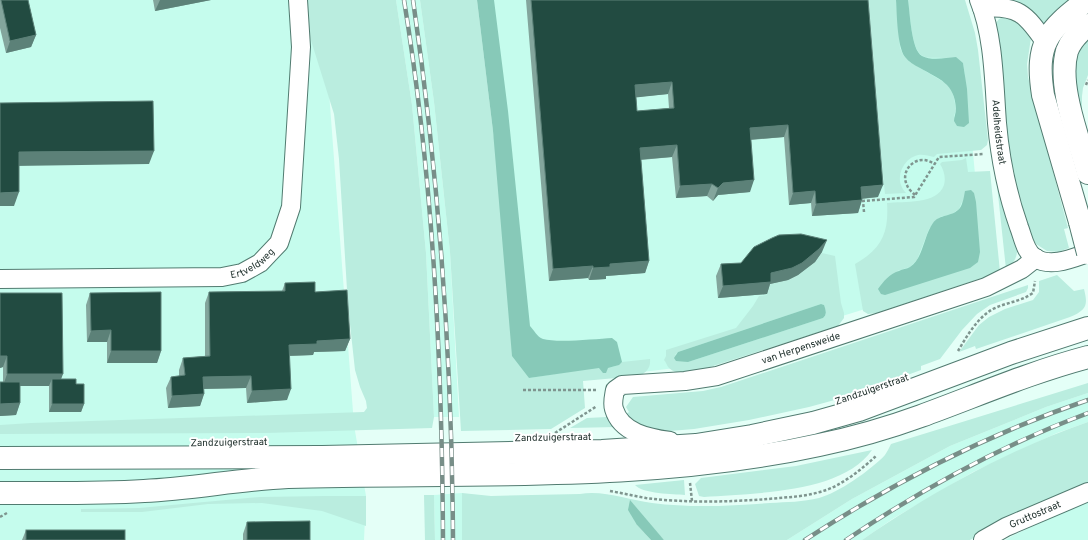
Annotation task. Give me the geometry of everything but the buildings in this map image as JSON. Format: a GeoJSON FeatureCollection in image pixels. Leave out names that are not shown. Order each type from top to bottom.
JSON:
{"type":"FeatureCollection","features":[{"type":"Feature","properties":{"kind":"main road"},"geometry":{"type":"LineString","coordinates":[[1086,0],[1063,20],[1045,42],[1040,60],[1040,75],[1042,95],[1088,253]]}},
{"type":"Feature","properties":{"kind":"main road"},"geometry":{"type":"LineString","coordinates":[[1088,25],[1072,40],[1067,50],[1064,76],[1070,107],[1088,173]]}},
{"type":"Feature","properties":{"kind":"main road","name":"Zandzuigerstraat"},"geometry":{"type":"LineString","coordinates":[[0,458],[376,456],[602,451],[696,446],[814,423],[859,410],[1011,353],[1088,328]]}},
{"type":"Feature","properties":{"kind":"main road"},"geometry":{"type":"LineString","coordinates":[[0,493],[144,492],[285,478],[468,476],[605,472],[698,465],[806,448],[878,430],[1016,380],[1088,357]]}},
{"type":"Feature","properties":{"kind":"street","name":"Ertveldweg"},"geometry":{"type":"LineString","coordinates":[[0,279],[222,277],[242,273],[260,263],[279,243],[291,207],[301,47],[298,0]]}},
{"type":"Feature","properties":{"kind":"street"},"geometry":{"type":"LineString","coordinates":[[980,4],[1021,13],[1032,23],[1045,42]]}},
{"type":"Feature","properties":{"kind":"street","name":"Adelheidstraat"},"geometry":{"type":"LineString","coordinates":[[980,4],[992,58],[1001,153],[1013,210],[1029,252],[1036,258]]}},
{"type":"Feature","properties":{"kind":"street"},"geometry":{"type":"LineString","coordinates":[[1036,258],[1046,262],[1058,261],[1088,253]]}},
{"type":"Feature","properties":{"kind":"street","name":"van Herpensweide"},"geometry":{"type":"LineString","coordinates":[[615,390],[622,385],[685,381],[718,376],[986,287],[1022,270],[1036,258]]}},
{"type":"Feature","properties":{"kind":"street"},"geometry":{"type":"LineString","coordinates":[[615,390],[613,408],[622,423],[635,432],[646,437],[696,446]]}},
{"type":"Feature","properties":{"kind":"street","name":"Gruttostraat"},"geometry":{"type":"LineString","coordinates":[[983,540],[1006,527],[1088,492]]}},
{"type":"Feature","properties":{"kind":"path"},"geometry":{"type":"LineString","coordinates":[[864,212],[864,201],[914,197],[939,157],[1001,153]]}},
{"type":"Feature","properties":{"kind":"path"},"geometry":{"type":"LineString","coordinates":[[915,195],[906,185],[906,174],[908,168],[917,161],[929,160],[935,164]]}},
{"type":"Feature","properties":{"kind":"path"},"geometry":{"type":"LineString","coordinates":[[958,351],[969,332],[993,309],[1025,299],[1033,293],[1036,258]]}},
{"type":"Feature","properties":{"kind":"path"},"geometry":{"type":"LineString","coordinates":[[523,390],[615,390]]}},
{"type":"Feature","properties":{"kind":"path"},"geometry":{"type":"LineString","coordinates":[[552,434],[593,410],[615,390]]}},
{"type":"Feature","properties":{"kind":"path"},"geometry":{"type":"LineString","coordinates":[[604,490],[646,498],[692,501],[745,501],[803,496],[824,491],[858,471],[876,456]]}},
{"type":"Feature","properties":{"kind":"path"},"geometry":{"type":"LineString","coordinates":[[690,480],[692,501]]}},
{"type":"Feature","properties":{"kind":"shaded area"},"geometry":{"type":"Polygon","coordinates":[[[0,0],[302,0],[329,92],[354,425],[366,496],[364,540],[0,540],[0,0]]]}},
{"type":"Feature","properties":{"kind":"shaded area"},"geometry":{"type":"Polygon","coordinates":[[[307,0],[396,0],[412,105],[426,253],[434,417],[432,428],[266,433],[0,434],[0,425],[364,412],[367,408],[355,370],[348,306],[339,159],[334,114],[309,34],[307,0]]]}},
{"type":"Feature","properties":{"kind":"shaded area"},"geometry":{"type":"Polygon","coordinates":[[[396,0],[420,0],[434,102],[450,252],[459,417],[434,417],[426,253],[412,105],[396,0]]]}},
{"type":"Feature","properties":{"kind":"shaded area"},"geometry":{"type":"Polygon","coordinates":[[[420,0],[477,0],[493,131],[529,378],[600,367],[611,367],[622,362],[650,359],[650,365],[647,370],[638,376],[583,381],[585,408],[551,429],[461,431],[450,252],[434,102],[420,0]]]}},
{"type":"Feature","properties":{"kind":"shaded area"},"geometry":{"type":"Polygon","coordinates":[[[477,0],[494,0],[508,111],[530,326],[539,337],[549,340],[557,341],[612,338],[617,342],[622,362],[619,365],[608,368],[606,373],[603,373],[599,368],[529,378],[512,356],[493,131],[477,0]]]}},
{"type":"Feature","properties":{"kind":"shaded area"},"geometry":{"type":"Polygon","coordinates":[[[484,0],[944,0],[963,44],[984,272],[675,368],[528,386],[484,0]]]}},
{"type":"Feature","properties":{"kind":"shaded area"},"geometry":{"type":"Polygon","coordinates":[[[866,0],[896,0],[900,48],[904,56],[910,62],[947,84],[953,92],[956,110],[954,116],[957,126],[965,75],[963,63],[942,58],[925,57],[919,53],[916,47],[910,22],[908,0],[965,0],[975,33],[988,140],[987,145],[981,150],[937,154],[934,157],[918,155],[909,159],[903,167],[900,176],[901,185],[906,193],[885,194],[866,0]]]}},
{"type":"Feature","properties":{"kind":"shaded area"},"geometry":{"type":"Polygon","coordinates":[[[896,0],[908,0],[913,39],[918,52],[922,56],[934,59],[956,57],[963,63],[967,89],[969,123],[964,127],[957,126],[954,121],[956,109],[955,100],[953,93],[945,83],[914,65],[902,52],[897,21],[896,0]]]}},
{"type":"Feature","properties":{"kind":"shaded area"},"geometry":{"type":"Polygon","coordinates":[[[1009,0],[1071,0],[1043,24],[1009,0]]]}},
{"type":"Feature","properties":{"kind":"shaded area"},"geometry":{"type":"Polygon","coordinates":[[[1006,16],[1020,20],[1031,38],[1027,64],[1028,77],[1068,228],[1064,229],[1069,248],[1061,252],[1047,251],[1036,244],[1032,238],[1013,175],[1008,149],[995,24],[999,19],[1006,16]]]}},
{"type":"Feature","properties":{"kind":"shaded area"},"geometry":{"type":"Polygon","coordinates":[[[1088,32],[1088,75],[1083,88],[1082,122],[1070,68],[1088,32]]]}},
{"type":"Feature","properties":{"kind":"shaded area"},"geometry":{"type":"Polygon","coordinates":[[[966,158],[968,172],[990,171],[1000,272],[877,313],[868,314],[863,311],[855,264],[872,252],[882,239],[887,223],[887,203],[919,201],[935,196],[945,182],[943,169],[940,164],[942,162],[962,160],[966,158]],[[962,202],[959,209],[952,214],[940,217],[929,229],[917,260],[910,267],[897,271],[970,268],[962,202]]]}},
{"type":"Feature","properties":{"kind":"shaded area"},"geometry":{"type":"Polygon","coordinates":[[[996,176],[1017,242],[1016,258],[1006,269],[996,176]]]}},
{"type":"Feature","properties":{"kind":"shaded area"},"geometry":{"type":"Polygon","coordinates":[[[971,190],[974,193],[976,202],[980,252],[978,262],[970,268],[885,295],[881,294],[878,289],[887,278],[895,272],[909,268],[918,258],[933,223],[939,218],[957,211],[962,204],[965,191],[971,190]]]}},
{"type":"Feature","properties":{"kind":"shaded area"},"geometry":{"type":"Polygon","coordinates":[[[822,253],[835,256],[841,303],[844,313],[844,318],[838,326],[694,371],[683,373],[673,371],[668,367],[664,360],[666,350],[736,328],[759,296],[767,295],[766,285],[783,281],[797,275],[816,260],[822,253]],[[821,304],[678,352],[675,355],[688,362],[823,318],[826,312],[824,305],[821,304]]]}},
{"type":"Feature","properties":{"kind":"shaded area"},"geometry":{"type":"Polygon","coordinates":[[[1057,275],[1074,291],[1084,289],[1086,303],[1080,312],[1070,317],[976,349],[975,346],[959,352],[979,325],[989,317],[1005,309],[1033,300],[1039,292],[1039,281],[1057,275]]]}},
{"type":"Feature","properties":{"kind":"shaded area"},"geometry":{"type":"Polygon","coordinates":[[[1028,285],[1026,292],[990,305],[977,314],[962,330],[940,359],[921,366],[921,370],[853,395],[809,407],[749,420],[694,429],[658,432],[647,430],[626,414],[629,412],[626,407],[633,397],[703,391],[721,387],[1028,285]]]}},
{"type":"Feature","properties":{"kind":"shaded area"},"geometry":{"type":"Polygon","coordinates":[[[821,304],[824,305],[826,311],[823,318],[688,362],[676,361],[674,358],[678,352],[821,304]]]}},
{"type":"Feature","properties":{"kind":"shaded area"},"geometry":{"type":"Polygon","coordinates":[[[1088,383],[1088,393],[1046,407],[950,446],[852,499],[787,540],[664,540],[649,524],[637,525],[651,540],[462,540],[462,493],[491,496],[598,493],[643,502],[696,506],[726,506],[789,502],[819,498],[845,486],[863,474],[885,455],[891,444],[1088,383]]]}},
{"type":"Feature","properties":{"kind":"shaded area"},"geometry":{"type":"Polygon","coordinates":[[[1088,393],[1088,422],[1057,433],[973,472],[894,518],[862,540],[787,540],[852,499],[950,446],[1046,407],[1088,393]]]}},
{"type":"Feature","properties":{"kind":"shaded area"},"geometry":{"type":"Polygon","coordinates":[[[607,417],[617,427],[570,428],[587,418],[607,417]]]}},
{"type":"Feature","properties":{"kind":"shaded area"},"geometry":{"type":"Polygon","coordinates":[[[1088,422],[1088,483],[1011,517],[970,540],[862,540],[943,489],[971,474],[1029,445],[1088,422]]]}},
{"type":"Feature","properties":{"kind":"shaded area"},"geometry":{"type":"Polygon","coordinates":[[[872,450],[858,464],[840,475],[818,483],[795,488],[770,492],[704,497],[699,496],[695,484],[701,478],[796,466],[872,450]]]}},
{"type":"Feature","properties":{"kind":"shaded area"},"geometry":{"type":"Polygon","coordinates":[[[684,480],[685,495],[651,492],[635,485],[684,480]]]}},
{"type":"Feature","properties":{"kind":"shaded area"},"geometry":{"type":"Polygon","coordinates":[[[462,493],[462,540],[435,540],[434,495],[462,493]]]}},
{"type":"Feature","properties":{"kind":"shaded area"},"geometry":{"type":"Polygon","coordinates":[[[424,495],[434,495],[435,540],[425,540],[424,495]]]}},
{"type":"Feature","properties":{"kind":"shaded area"},"geometry":{"type":"Polygon","coordinates":[[[366,496],[366,526],[322,511],[262,503],[208,504],[142,512],[81,512],[81,509],[139,508],[260,497],[366,496]]]}},
{"type":"Feature","properties":{"kind":"shaded area"},"geometry":{"type":"Polygon","coordinates":[[[630,500],[664,540],[651,540],[637,525],[628,510],[630,500]]]}},
{"type":"Feature","properties":{"kind":"shaded area"},"geometry":{"type":"Polygon","coordinates":[[[1088,501],[1088,540],[1005,540],[1016,534],[1088,501]]]}},
{"type":"Feature","properties":{"kind":"railway"},"geometry":{"type":"LineString","coordinates":[[404,0],[422,134],[434,269],[441,405],[443,540]]}},
{"type":"Feature","properties":{"kind":"railway"},"geometry":{"type":"LineString","coordinates":[[413,0],[430,134],[442,269],[450,404],[453,540]]}},
{"type":"Feature","properties":{"kind":"railway"},"geometry":{"type":"LineString","coordinates":[[805,540],[873,498],[942,461],[1014,428],[1088,400]]}},
{"type":"Feature","properties":{"kind":"railway"},"geometry":{"type":"LineString","coordinates":[[846,540],[904,503],[963,469],[1025,439],[1088,413]]}}]}
